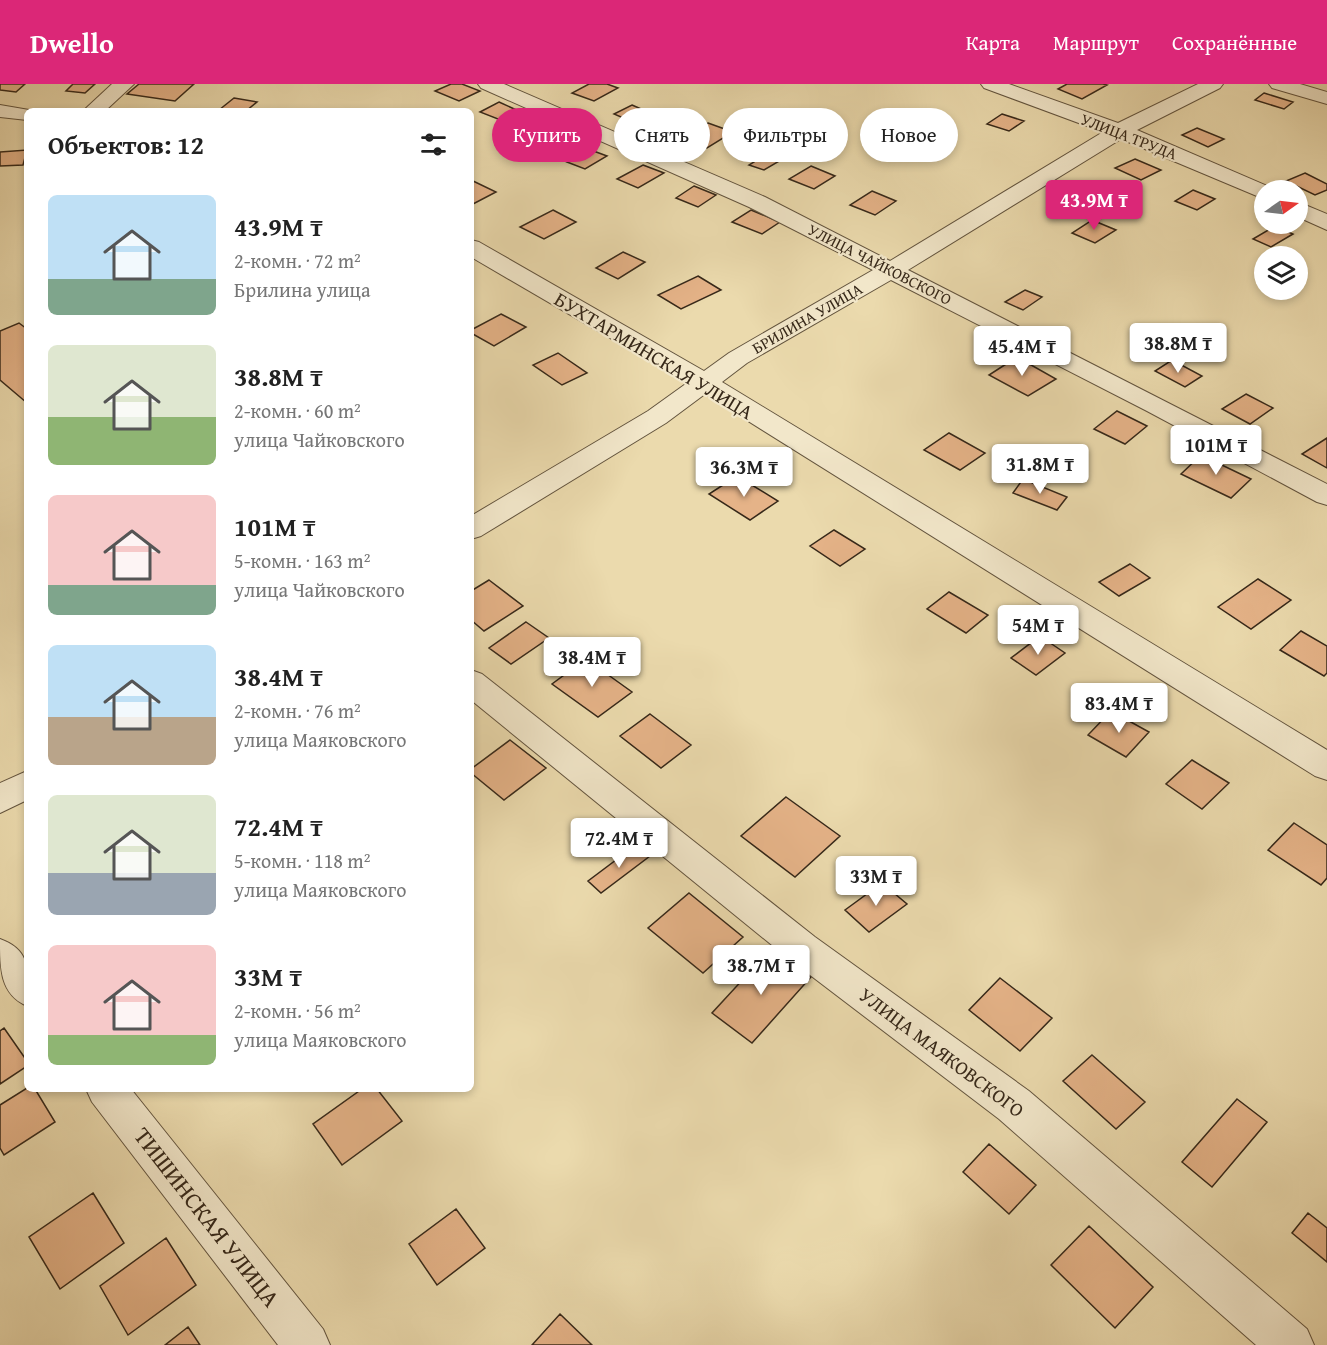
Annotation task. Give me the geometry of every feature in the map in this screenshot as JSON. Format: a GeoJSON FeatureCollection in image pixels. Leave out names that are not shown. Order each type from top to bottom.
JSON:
{"type":"FeatureCollection","features":[{"type":"Feature","properties":{"kind":"street"},"geometry":{"type":"LineString","coordinates":[[96,108],[124,84]]}},
{"type":"Feature","properties":{"kind":"street","name":"УЛИЦА ЧАЙКОВСКОГО"},"geometry":{"type":"LineString","coordinates":[[488,84],[757,202],[1327,496]]}},
{"type":"Feature","properties":{"kind":"street","name":"УЛИЦА ТРУДА"},"geometry":{"type":"LineString","coordinates":[[991,84],[1119,131],[1254,189]]}},
{"type":"Feature","properties":{"kind":"street","name":"БРИЛИНА УЛИЦА"},"geometry":{"type":"LineString","coordinates":[[474,527],[657,417],[738,358],[891,270],[1119,131],[1213,84]]}},
{"type":"Feature","properties":{"kind":"street"},"geometry":{"type":"LineString","coordinates":[[1279,84],[1327,98]]}},
{"type":"Feature","properties":{"kind":"street"},"geometry":{"type":"LineString","coordinates":[[0,111],[24,114]]}},
{"type":"Feature","properties":{"kind":"street"},"geometry":{"type":"LineString","coordinates":[[1308,214],[1327,223]]}},
{"type":"Feature","properties":{"kind":"street","name":"БУХТАРМИНСКАЯ УЛИЦА"},"geometry":{"type":"LineString","coordinates":[[474,249],[706,383],[1327,767]]}},
{"type":"Feature","properties":{"kind":"street","name":"УЛИЦА МАЯКОВСКОГО"},"geometry":{"type":"LineString","coordinates":[[474,684],[802,948],[1014,1105],[1291,1345]]}},
{"type":"Feature","properties":{"kind":"street"},"geometry":{"type":"LineString","coordinates":[[0,799],[24,786]]}},
{"type":"Feature","properties":{"kind":"street"},"geometry":{"type":"LineString","coordinates":[[0,955],[24,985]]}},
{"type":"Feature","properties":{"kind":"street","name":"ТИШИНСКАЯ УЛИЦА"},"geometry":{"type":"LineString","coordinates":[[108,1092],[308,1345]]}},
{"type":"Feature","properties":{"kind":"building"},"geometry":{"type":"Polygon","coordinates":[[[0,84],[25,84],[16,92],[0,90],[0,84]]]}},
{"type":"Feature","properties":{"kind":"building"},"geometry":{"type":"Polygon","coordinates":[[[73,84],[95,84],[85,93],[66,91],[73,84]]]}},
{"type":"Feature","properties":{"kind":"building"},"geometry":{"type":"Polygon","coordinates":[[[139,84],[194,84],[175,101],[127,94],[139,84]]]}},
{"type":"Feature","properties":{"kind":"building"},"geometry":{"type":"Polygon","coordinates":[[[451,84],[462,84],[480,91],[459,101],[435,91],[451,84]]]}},
{"type":"Feature","properties":{"kind":"building"},"geometry":{"type":"Polygon","coordinates":[[[589,84],[607,84],[618,88],[594,101],[572,93],[589,84]]]}},
{"type":"Feature","properties":{"kind":"building"},"geometry":{"type":"Polygon","coordinates":[[[1067,84],[1107,85],[1082,99],[1058,89],[1067,84]]]}},
{"type":"Feature","properties":{"kind":"building"},"geometry":{"type":"Polygon","coordinates":[[[1264,93],[1293,102],[1284,109],[1255,100],[1264,93]]]}},
{"type":"Feature","properties":{"kind":"building"},"geometry":{"type":"Polygon","coordinates":[[[234,98],[257,102],[250,108],[222,108],[234,98]]]}},
{"type":"Feature","properties":{"kind":"building"},"geometry":{"type":"Polygon","coordinates":[[[499,102],[512,108],[492,108],[492,117],[480,112],[499,102]]]}},
{"type":"Feature","properties":{"kind":"building"},"geometry":{"type":"Polygon","coordinates":[[[1002,114],[1024,121],[1009,131],[987,124],[1002,114]]]}},
{"type":"Feature","properties":{"kind":"building"},"geometry":{"type":"Polygon","coordinates":[[[710,124],[722,128],[722,139],[710,146],[710,124]]]}},
{"type":"Feature","properties":{"kind":"building"},"geometry":{"type":"Polygon","coordinates":[[[1197,128],[1224,139],[1208,147],[1182,135],[1197,128]]]}},
{"type":"Feature","properties":{"kind":"building"},"geometry":{"type":"Polygon","coordinates":[[[24,150],[23,165],[0,166],[0,152],[24,150]]]}},
{"type":"Feature","properties":{"kind":"building"},"geometry":{"type":"Polygon","coordinates":[[[1135,159],[1161,170],[1141,180],[1115,168],[1135,159]]]}},
{"type":"Feature","properties":{"kind":"building"},"geometry":{"type":"Polygon","coordinates":[[[567,162],[597,162],[585,169],[567,162]]]}},
{"type":"Feature","properties":{"kind":"building"},"geometry":{"type":"Polygon","coordinates":[[[754,162],[778,162],[764,170],[749,165],[754,162]]]}},
{"type":"Feature","properties":{"kind":"building"},"geometry":{"type":"Polygon","coordinates":[[[643,165],[664,173],[638,188],[617,179],[643,165]]]}},
{"type":"Feature","properties":{"kind":"building"},"geometry":{"type":"Polygon","coordinates":[[[811,166],[835,176],[814,189],[789,179],[811,166]]]}},
{"type":"Feature","properties":{"kind":"building"},"geometry":{"type":"Polygon","coordinates":[[[1305,173],[1327,184],[1327,190],[1315,195],[1308,192],[1308,180],[1288,180],[1305,173]]]}},
{"type":"Feature","properties":{"kind":"building"},"geometry":{"type":"Polygon","coordinates":[[[474,181],[496,192],[474,203],[474,181]]]}},
{"type":"Feature","properties":{"kind":"building"},"geometry":{"type":"Polygon","coordinates":[[[694,186],[716,195],[698,207],[676,198],[694,186]]]}},
{"type":"Feature","properties":{"kind":"building"},"geometry":{"type":"Polygon","coordinates":[[[1193,190],[1215,199],[1197,210],[1175,201],[1193,190]]]}},
{"type":"Feature","properties":{"kind":"building"},"geometry":{"type":"Polygon","coordinates":[[[872,191],[896,201],[875,215],[850,205],[872,191]]]}},
{"type":"Feature","properties":{"kind":"building"},"geometry":{"type":"Polygon","coordinates":[[[553,210],[576,222],[544,239],[520,227],[553,210]]]}},
{"type":"Feature","properties":{"kind":"building"},"geometry":{"type":"Polygon","coordinates":[[[751,210],[780,222],[762,234],[732,222],[751,210]]]}},
{"type":"Feature","properties":{"kind":"building"},"geometry":{"type":"Polygon","coordinates":[[[1092,220],[1116,230],[1095,243],[1072,233],[1092,220]]]}},
{"type":"Feature","properties":{"kind":"building"},"geometry":{"type":"Polygon","coordinates":[[[1261,234],[1293,234],[1273,246],[1253,239],[1261,234]]]}},
{"type":"Feature","properties":{"kind":"building"},"geometry":{"type":"Polygon","coordinates":[[[623,252],[645,262],[618,279],[596,268],[623,252]]]}},
{"type":"Feature","properties":{"kind":"building"},"geometry":{"type":"Polygon","coordinates":[[[698,276],[721,290],[681,309],[658,295],[698,276]]]}},
{"type":"Feature","properties":{"kind":"building"},"geometry":{"type":"Polygon","coordinates":[[[1025,290],[1042,297],[1023,310],[1005,302],[1025,290]]]}},
{"type":"Feature","properties":{"kind":"building"},"geometry":{"type":"Polygon","coordinates":[[[501,314],[526,327],[494,346],[474,335],[474,328],[501,314]]]}},
{"type":"Feature","properties":{"kind":"building"},"geometry":{"type":"Polygon","coordinates":[[[19,323],[24,327],[24,400],[0,380],[0,331],[19,323]]]}},
{"type":"Feature","properties":{"kind":"building"},"geometry":{"type":"Polygon","coordinates":[[[558,353],[587,373],[562,385],[533,365],[558,353]]]}},
{"type":"Feature","properties":{"kind":"building"},"geometry":{"type":"Polygon","coordinates":[[[1017,357],[1056,379],[1028,396],[989,375],[1017,357]]]}},
{"type":"Feature","properties":{"kind":"building"},"geometry":{"type":"Polygon","coordinates":[[[1172,360],[1202,376],[1185,387],[1155,371],[1172,360]]]}},
{"type":"Feature","properties":{"kind":"building"},"geometry":{"type":"Polygon","coordinates":[[[1246,394],[1273,408],[1250,424],[1222,409],[1246,394]]]}},
{"type":"Feature","properties":{"kind":"building"},"geometry":{"type":"Polygon","coordinates":[[[1117,411],[1147,426],[1125,444],[1094,429],[1117,411]]]}},
{"type":"Feature","properties":{"kind":"building"},"geometry":{"type":"Polygon","coordinates":[[[949,433],[985,453],[960,470],[924,450],[949,433]]]}},
{"type":"Feature","properties":{"kind":"building"},"geometry":{"type":"Polygon","coordinates":[[[1327,438],[1327,468],[1302,454],[1327,438]]]}},
{"type":"Feature","properties":{"kind":"building"},"geometry":{"type":"Polygon","coordinates":[[[1201,455],[1251,479],[1231,498],[1181,474],[1201,455]]]}},
{"type":"Feature","properties":{"kind":"building"},"geometry":{"type":"Polygon","coordinates":[[[737,476],[778,501],[750,520],[709,494],[737,476]]]}},
{"type":"Feature","properties":{"kind":"building"},"geometry":{"type":"Polygon","coordinates":[[[1023,479],[1067,497],[1057,510],[1013,493],[1023,479]]]}},
{"type":"Feature","properties":{"kind":"building"},"geometry":{"type":"Polygon","coordinates":[[[834,530],[865,549],[840,566],[810,546],[834,530]]]}},
{"type":"Feature","properties":{"kind":"building"},"geometry":{"type":"Polygon","coordinates":[[[1130,564],[1150,578],[1119,596],[1099,582],[1130,564]]]}},
{"type":"Feature","properties":{"kind":"building"},"geometry":{"type":"Polygon","coordinates":[[[1258,579],[1291,600],[1251,629],[1218,607],[1258,579]]]}},
{"type":"Feature","properties":{"kind":"building"},"geometry":{"type":"Polygon","coordinates":[[[489,580],[523,606],[484,631],[474,623],[474,589],[489,580]]]}},
{"type":"Feature","properties":{"kind":"building"},"geometry":{"type":"Polygon","coordinates":[[[949,592],[988,615],[966,633],[927,609],[949,592]]]}},
{"type":"Feature","properties":{"kind":"building"},"geometry":{"type":"Polygon","coordinates":[[[526,622],[549,638],[511,664],[489,648],[526,622]]]}},
{"type":"Feature","properties":{"kind":"building"},"geometry":{"type":"Polygon","coordinates":[[[1301,631],[1327,646],[1327,673],[1324,676],[1280,650],[1301,631]]]}},
{"type":"Feature","properties":{"kind":"building"},"geometry":{"type":"Polygon","coordinates":[[[1040,636],[1065,653],[1036,675],[1011,658],[1040,636]]]}},
{"type":"Feature","properties":{"kind":"building"},"geometry":{"type":"Polygon","coordinates":[[[586,659],[632,692],[598,717],[552,684],[586,659]]]}},
{"type":"Feature","properties":{"kind":"building"},"geometry":{"type":"Polygon","coordinates":[[[1111,711],[1149,732],[1126,757],[1088,735],[1111,711]]]}},
{"type":"Feature","properties":{"kind":"building"},"geometry":{"type":"Polygon","coordinates":[[[650,714],[691,745],[661,768],[620,736],[650,714]]]}},
{"type":"Feature","properties":{"kind":"building"},"geometry":{"type":"Polygon","coordinates":[[[510,740],[546,768],[504,800],[474,775],[474,767],[510,740]]]}},
{"type":"Feature","properties":{"kind":"building"},"geometry":{"type":"Polygon","coordinates":[[[1192,760],[1229,783],[1202,809],[1166,784],[1192,760]]]}},
{"type":"Feature","properties":{"kind":"building"},"geometry":{"type":"Polygon","coordinates":[[[786,797],[840,836],[795,877],[741,836],[786,797]]]}},
{"type":"Feature","properties":{"kind":"building"},"geometry":{"type":"Polygon","coordinates":[[[1294,823],[1327,845],[1327,878],[1321,885],[1268,850],[1294,823]]]}},
{"type":"Feature","properties":{"kind":"building"},"geometry":{"type":"Polygon","coordinates":[[[636,845],[650,856],[601,893],[588,881],[636,845]]]}},
{"type":"Feature","properties":{"kind":"building"},"geometry":{"type":"Polygon","coordinates":[[[882,883],[907,904],[869,932],[845,910],[882,883]]]}},
{"type":"Feature","properties":{"kind":"building"},"geometry":{"type":"Polygon","coordinates":[[[689,893],[743,937],[703,973],[648,928],[689,893]]]}},
{"type":"Feature","properties":{"kind":"building"},"geometry":{"type":"Polygon","coordinates":[[[770,950],[811,977],[752,1043],[712,1013],[770,950]]]}},
{"type":"Feature","properties":{"kind":"building"},"geometry":{"type":"Polygon","coordinates":[[[1000,978],[1052,1018],[1020,1051],[969,1010],[1000,978]]]}},
{"type":"Feature","properties":{"kind":"building"},"geometry":{"type":"Polygon","coordinates":[[[4,1028],[24,1057],[24,1068],[0,1084],[0,1031],[4,1028]]]}},
{"type":"Feature","properties":{"kind":"building"},"geometry":{"type":"Polygon","coordinates":[[[1092,1055],[1145,1102],[1116,1129],[1063,1081],[1092,1055]]]}},
{"type":"Feature","properties":{"kind":"building"},"geometry":{"type":"Polygon","coordinates":[[[24,1090],[24,1092],[37,1092],[55,1122],[4,1155],[0,1148],[0,1105],[24,1090]]]}},
{"type":"Feature","properties":{"kind":"building"},"geometry":{"type":"Polygon","coordinates":[[[358,1092],[379,1092],[402,1121],[342,1165],[313,1124],[358,1092]]]}},
{"type":"Feature","properties":{"kind":"building"},"geometry":{"type":"Polygon","coordinates":[[[1237,1099],[1267,1122],[1212,1187],[1182,1162],[1237,1099]]]}},
{"type":"Feature","properties":{"kind":"building"},"geometry":{"type":"Polygon","coordinates":[[[989,1144],[1036,1185],[1009,1214],[963,1172],[989,1144]]]}},
{"type":"Feature","properties":{"kind":"building"},"geometry":{"type":"Polygon","coordinates":[[[93,1193],[124,1243],[60,1289],[29,1237],[93,1193]]]}},
{"type":"Feature","properties":{"kind":"building"},"geometry":{"type":"Polygon","coordinates":[[[456,1209],[485,1248],[437,1285],[409,1244],[456,1209]]]}},
{"type":"Feature","properties":{"kind":"building"},"geometry":{"type":"Polygon","coordinates":[[[1308,1213],[1327,1228],[1327,1262],[1292,1233],[1308,1213]]]}},
{"type":"Feature","properties":{"kind":"building"},"geometry":{"type":"Polygon","coordinates":[[[1089,1226],[1153,1287],[1115,1328],[1051,1265],[1089,1226]]]}},
{"type":"Feature","properties":{"kind":"building"},"geometry":{"type":"Polygon","coordinates":[[[166,1238],[196,1285],[128,1335],[100,1286],[166,1238]]]}},
{"type":"Feature","properties":{"kind":"building"},"geometry":{"type":"Polygon","coordinates":[[[560,1314],[592,1345],[532,1345],[560,1314]]]}},
{"type":"Feature","properties":{"kind":"building"},"geometry":{"type":"Polygon","coordinates":[[[188,1327],[200,1345],[165,1345],[188,1327]]]}}]}
